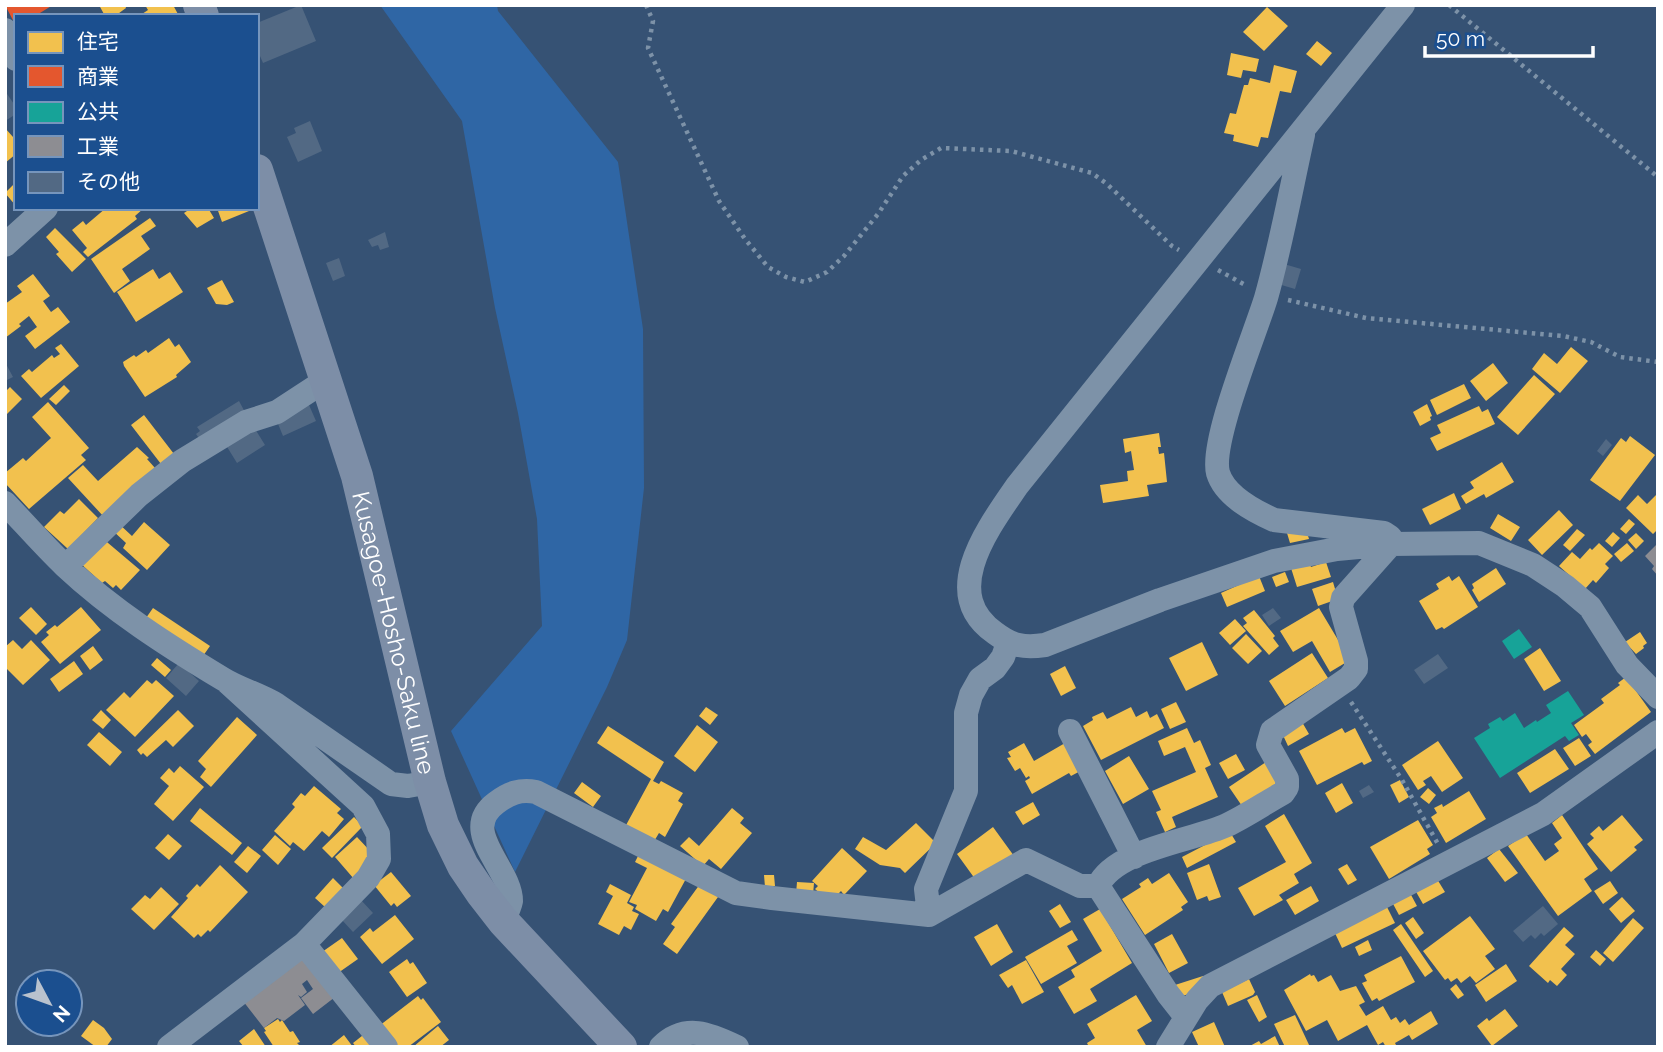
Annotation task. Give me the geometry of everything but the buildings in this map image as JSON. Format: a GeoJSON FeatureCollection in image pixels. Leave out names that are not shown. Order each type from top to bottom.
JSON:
{"type":"FeatureCollection","features":[{"type":"Feature","properties":{"kind":"main road","name":"Kusagoe-Hosho-Saku line"},"geometry":{"type":"LineString","coordinates":[[259,176],[357,477],[430,782],[443,825],[463,866],[503,921],[621,1047]]}},
{"type":"Feature","properties":{"kind":"street"},"geometry":{"type":"LineString","coordinates":[[1403,5],[1017,486],[984,536],[972,564],[972,605],[989,629],[1009,643],[1020,646],[1045,645],[1160,600],[1274,561],[1337,549],[1391,544],[1479,543],[1533,565],[1590,607],[1627,665],[1658,697]]}},
{"type":"Feature","properties":{"kind":"street"},"geometry":{"type":"LineString","coordinates":[[5,30],[14,54]]}},
{"type":"Feature","properties":{"kind":"street"},"geometry":{"type":"LineString","coordinates":[[1098,886],[1108,871],[1134,857],[1226,826],[1283,793],[1287,787],[1287,779],[1268,744],[1272,731],[1339,684],[1356,668],[1341,607],[1343,598],[1391,544],[1390,537],[1384,533],[1293,524],[1259,513],[1230,492],[1221,480],[1218,470],[1218,443],[1266,296],[1305,128]]}},
{"type":"Feature","properties":{"kind":"street"},"geometry":{"type":"LineString","coordinates":[[5,245],[44,210]]}},
{"type":"Feature","properties":{"kind":"street"},"geometry":{"type":"LineString","coordinates":[[66,566],[139,495],[182,461],[246,422],[277,412],[326,380]]}},
{"type":"Feature","properties":{"kind":"street"},"geometry":{"type":"LineString","coordinates":[[5,503],[66,566],[132,620],[226,681],[363,806],[378,834],[379,859],[368,878],[304,944],[169,1047]]}},
{"type":"Feature","properties":{"kind":"street"},"geometry":{"type":"LineString","coordinates":[[929,915],[926,889],[966,791],[966,713],[971,695],[980,679],[995,668],[1009,643]]}},
{"type":"Feature","properties":{"kind":"street"},"geometry":{"type":"LineString","coordinates":[[226,681],[259,694],[277,705],[391,784],[408,786],[430,782]]}},
{"type":"Feature","properties":{"kind":"street"},"geometry":{"type":"LineString","coordinates":[[1070,731],[1134,857]]}},
{"type":"Feature","properties":{"kind":"street"},"geometry":{"type":"LineString","coordinates":[[1168,1047],[1197,1000],[1210,986],[1544,814],[1658,732]]}},
{"type":"Feature","properties":{"kind":"street"},"geometry":{"type":"LineString","coordinates":[[503,921],[511,902],[508,888],[484,839],[482,821],[489,808],[522,789],[536,792],[736,893],[929,915],[1026,860],[1080,886],[1098,886]]}},
{"type":"Feature","properties":{"kind":"street"},"geometry":{"type":"LineString","coordinates":[[1098,886],[1168,994],[1186,1017]]}},
{"type":"Feature","properties":{"kind":"street"},"geometry":{"type":"LineString","coordinates":[[304,944],[386,1047]]}},
{"type":"Feature","properties":{"kind":"street"},"geometry":{"type":"LineString","coordinates":[[661,1047],[681,1033],[690,1031],[716,1037],[737,1047]]}},
{"type":"Feature","properties":{"kind":"path"},"geometry":{"type":"LineString","coordinates":[[646,5],[653,21],[648,48],[719,201],[745,239]]}},
{"type":"Feature","properties":{"kind":"path"},"geometry":{"type":"LineString","coordinates":[[1449,5],[1658,177]]}},
{"type":"Feature","properties":{"kind":"path"},"geometry":{"type":"LineString","coordinates":[[1339,684],[1402,780],[1449,863]]}},
{"type":"Feature","properties":{"kind":"shaded area"},"geometry":{"type":"Polygon","coordinates":[[[380,5],[497,5],[498,11],[618,162],[643,329],[644,488],[627,640],[607,687],[515,872],[451,731],[542,626],[537,519],[495,308],[462,121],[380,5]]]}}]}
